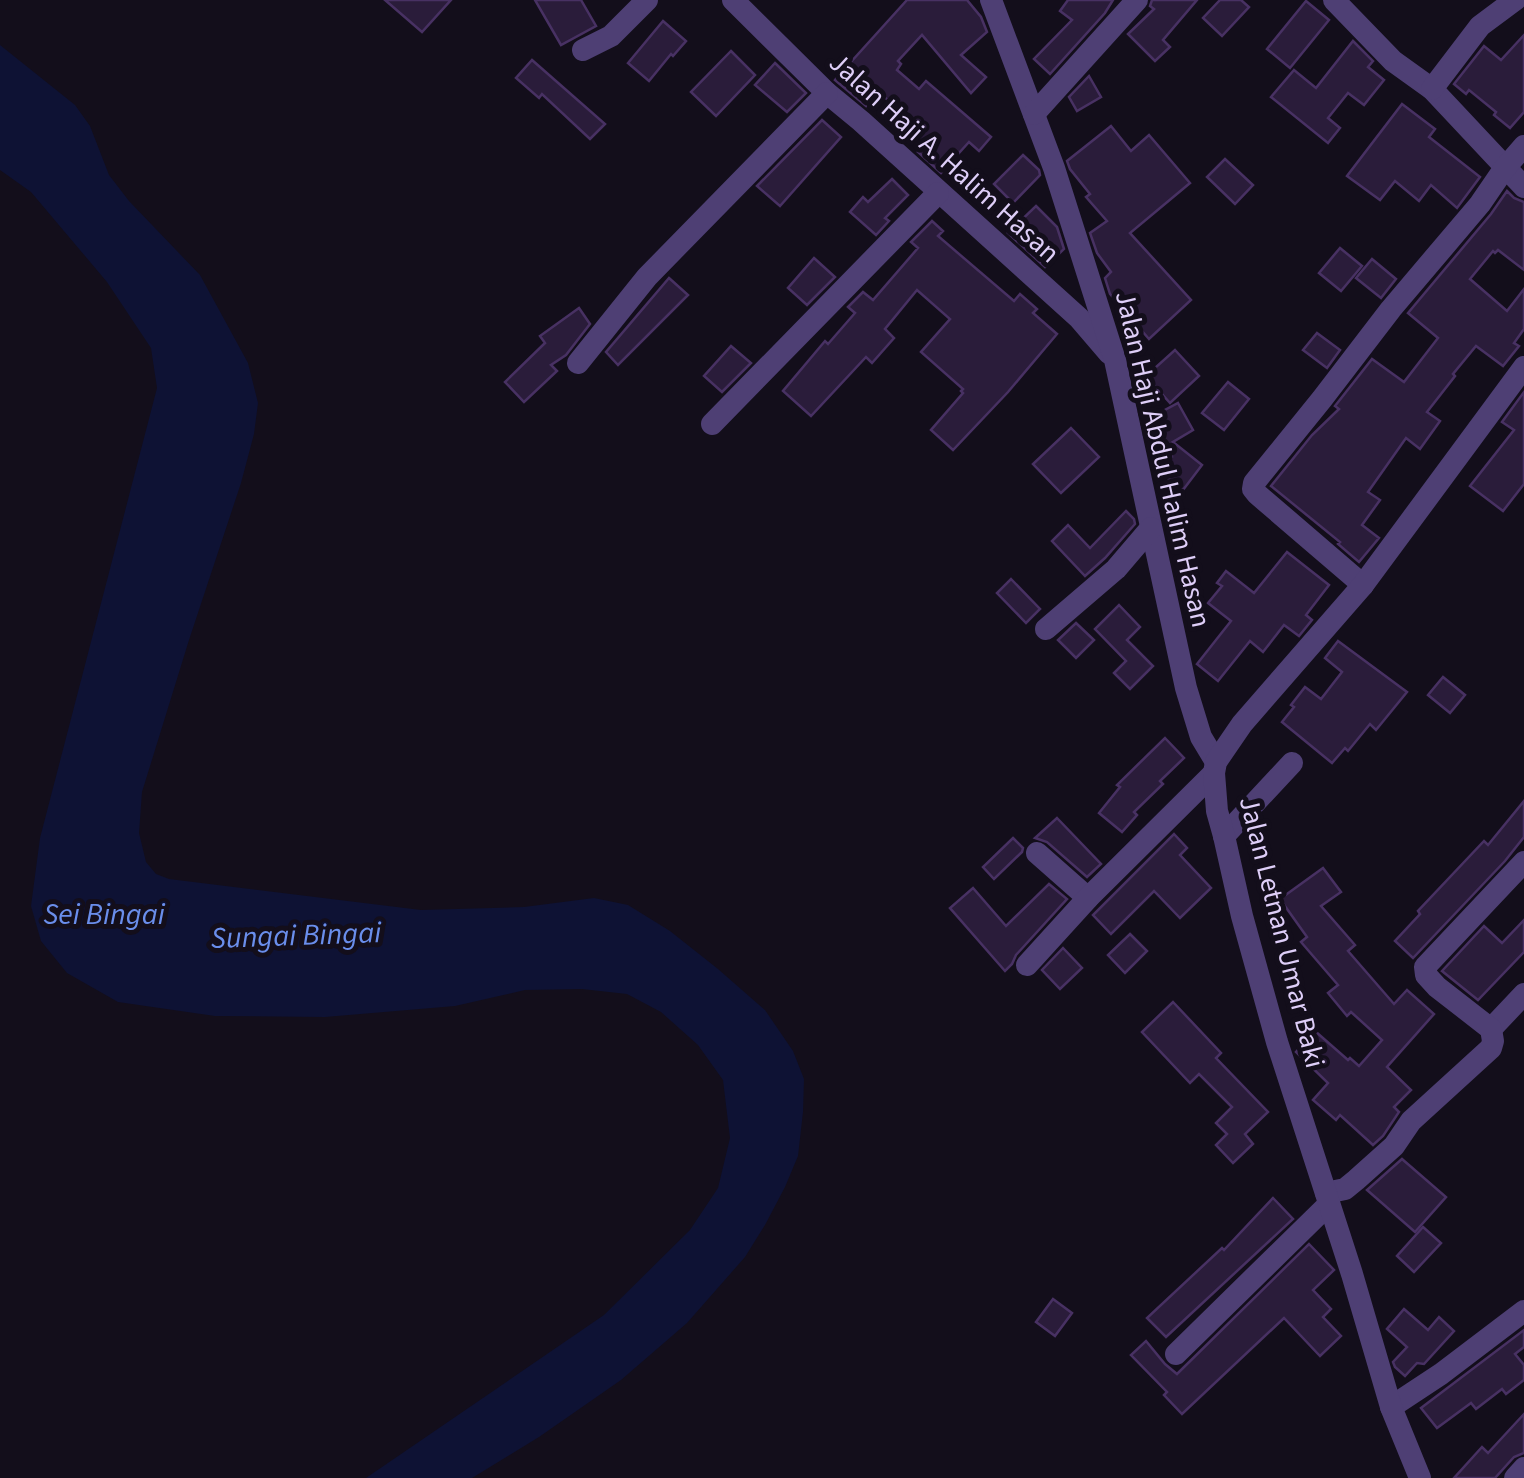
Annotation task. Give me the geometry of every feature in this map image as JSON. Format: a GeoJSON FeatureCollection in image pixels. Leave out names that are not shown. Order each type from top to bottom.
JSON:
{"type":"FeatureCollection","features":[{"type":"Feature","properties":{"kind":"street"},"geometry":{"type":"LineString","coordinates":[[583,50],[611,36],[647,0]]}},
{"type":"Feature","properties":{"kind":"street","name":"Jalan Haji A. Halim Hasan"},"geometry":{"type":"LineString","coordinates":[[733,0],[827,94],[1079,318],[1116,360]]}},
{"type":"Feature","properties":{"kind":"street","name":"Jalan Haji Abdul Halim Hasan"},"geometry":{"type":"LineString","coordinates":[[991,0],[1034,114],[1116,360],[1186,688],[1215,767]]}},
{"type":"Feature","properties":{"kind":"street"},"geometry":{"type":"LineString","coordinates":[[1034,114],[1136,0]]}},
{"type":"Feature","properties":{"kind":"street"},"geometry":{"type":"LineString","coordinates":[[1432,89],[1480,26],[1515,0]]}},
{"type":"Feature","properties":{"kind":"street"},"geometry":{"type":"LineString","coordinates":[[1341,3],[1393,60],[1432,89],[1524,187]]}},
{"type":"Feature","properties":{"kind":"street"},"geometry":{"type":"LineString","coordinates":[[578,364],[647,277],[827,94]]}},
{"type":"Feature","properties":{"kind":"street"},"geometry":{"type":"LineString","coordinates":[[1363,586],[1256,494],[1254,483],[1524,146]]}},
{"type":"Feature","properties":{"kind":"street"},"geometry":{"type":"LineString","coordinates":[[712,424],[938,192]]}},
{"type":"Feature","properties":{"kind":"street"},"geometry":{"type":"LineString","coordinates":[[1027,965],[1215,767],[1242,724],[1363,586],[1524,368]]}},
{"type":"Feature","properties":{"kind":"street"},"geometry":{"type":"LineString","coordinates":[[1046,628],[1116,568],[1151,528]]}},
{"type":"Feature","properties":{"kind":"street"},"geometry":{"type":"LineString","coordinates":[[1224,836],[1292,763]]}},
{"type":"Feature","properties":{"kind":"street","name":"Jalan Letnan Umar Baki"},"geometry":{"type":"LineString","coordinates":[[1215,767],[1216,811],[1277,1042],[1392,1408],[1420,1478]]}},
{"type":"Feature","properties":{"kind":"street"},"geometry":{"type":"LineString","coordinates":[[1036,853],[1088,898]]}},
{"type":"Feature","properties":{"kind":"street"},"geometry":{"type":"LineString","coordinates":[[1176,1354],[1328,1199],[1394,1146],[1411,1121],[1486,1055],[1493,1041],[1491,1030],[1437,987],[1425,967],[1524,862]]}},
{"type":"Feature","properties":{"kind":"street"},"geometry":{"type":"LineString","coordinates":[[1491,1030],[1524,994]]}},
{"type":"Feature","properties":{"kind":"street"},"geometry":{"type":"LineString","coordinates":[[1392,1408],[1524,1311]]}},
{"type":"Feature","properties":{"kind":"street"},"geometry":{"type":"LineString","coordinates":[[1515,1478],[1524,1468]]}},
{"type":"Feature","properties":{"kind":"water","name":"Sei Bingai"},"geometry":{"type":"Polygon","coordinates":[[[0,45],[75,105],[90,126],[109,175],[200,275],[248,363],[258,403],[241,483],[142,792],[139,833],[146,862],[156,874],[169,879],[421,910],[524,907],[594,898],[628,905],[670,931],[765,1010],[793,1051],[804,1079],[798,1156],[745,1257],[687,1323],[621,1380],[472,1478],[366,1478],[604,1315],[690,1230],[718,1188],[730,1138],[723,1080],[698,1045],[661,1012],[627,994],[582,989],[525,990],[455,1006],[325,1017],[215,1016],[118,1002],[67,973],[41,941],[31,906],[40,838],[157,388],[151,348],[107,282],[31,192],[0,170],[0,45]]]}},
{"type":"Feature","properties":{"kind":"building"},"geometry":{"type":"Polygon","coordinates":[[[385,0],[451,0],[422,32],[385,0]]]}},
{"type":"Feature","properties":{"kind":"building"},"geometry":{"type":"Polygon","coordinates":[[[535,0],[581,0],[596,26],[561,45],[535,0]]]}},
{"type":"Feature","properties":{"kind":"building"},"geometry":{"type":"Polygon","coordinates":[[[907,0],[967,0],[987,32],[961,55],[986,77],[971,93],[922,35],[898,61],[901,64],[897,70],[919,89],[926,81],[991,137],[979,151],[969,142],[941,173],[918,152],[922,148],[891,122],[901,111],[877,91],[866,106],[835,80],[907,0]]]}},
{"type":"Feature","properties":{"kind":"building"},"geometry":{"type":"Polygon","coordinates":[[[1068,0],[1113,0],[1050,74],[1034,59],[1072,20],[1060,11],[1068,0]]]}},
{"type":"Feature","properties":{"kind":"building"},"geometry":{"type":"Polygon","coordinates":[[[1152,0],[1197,0],[1163,40],[1170,47],[1155,61],[1128,34],[1154,9],[1150,6],[1152,0]]]}},
{"type":"Feature","properties":{"kind":"building"},"geometry":{"type":"Polygon","coordinates":[[[1220,0],[1241,0],[1249,7],[1222,36],[1203,18],[1220,0]]]}},
{"type":"Feature","properties":{"kind":"building"},"geometry":{"type":"Polygon","coordinates":[[[1306,1],[1329,20],[1290,68],[1267,49],[1306,1]]]}},
{"type":"Feature","properties":{"kind":"building"},"geometry":{"type":"Polygon","coordinates":[[[663,21],[686,41],[649,81],[628,63],[663,21]]]}},
{"type":"Feature","properties":{"kind":"building"},"geometry":{"type":"Polygon","coordinates":[[[1524,35],[1524,112],[1510,128],[1469,90],[1466,94],[1454,84],[1484,46],[1501,60],[1524,35]]]}},
{"type":"Feature","properties":{"kind":"building"},"geometry":{"type":"Polygon","coordinates":[[[1353,41],[1373,61],[1368,67],[1384,80],[1364,105],[1348,93],[1328,118],[1340,128],[1328,143],[1271,97],[1294,70],[1316,88],[1353,41]]]}},
{"type":"Feature","properties":{"kind":"building"},"geometry":{"type":"Polygon","coordinates":[[[731,51],[755,75],[716,116],[691,92],[731,51]]]}},
{"type":"Feature","properties":{"kind":"building"},"geometry":{"type":"Polygon","coordinates":[[[532,60],[605,124],[590,139],[542,94],[539,98],[516,78],[532,60]]]}},
{"type":"Feature","properties":{"kind":"building"},"geometry":{"type":"Polygon","coordinates":[[[775,63],[806,93],[787,112],[755,85],[775,63]]]}},
{"type":"Feature","properties":{"kind":"building"},"geometry":{"type":"Polygon","coordinates":[[[1089,76],[1101,97],[1077,111],[1069,97],[1089,76]]]}},
{"type":"Feature","properties":{"kind":"building"},"geometry":{"type":"Polygon","coordinates":[[[1402,104],[1435,129],[1429,137],[1480,177],[1457,208],[1431,185],[1419,201],[1395,181],[1380,200],[1347,176],[1402,104]]]}},
{"type":"Feature","properties":{"kind":"building"},"geometry":{"type":"Polygon","coordinates":[[[822,120],[841,137],[780,206],[757,186],[822,120]]]}},
{"type":"Feature","properties":{"kind":"building"},"geometry":{"type":"Polygon","coordinates":[[[1111,126],[1131,151],[1149,135],[1190,183],[1130,233],[1191,300],[1149,339],[1110,294],[1105,278],[1111,272],[1097,253],[1090,233],[1107,221],[1086,197],[1090,194],[1067,161],[1111,126]]]}},
{"type":"Feature","properties":{"kind":"building"},"geometry":{"type":"Polygon","coordinates":[[[1023,155],[1040,175],[1013,203],[994,184],[1023,155]]]}},
{"type":"Feature","properties":{"kind":"building"},"geometry":{"type":"Polygon","coordinates":[[[1225,159],[1253,185],[1235,204],[1207,177],[1225,159]]]}},
{"type":"Feature","properties":{"kind":"building"},"geometry":{"type":"Polygon","coordinates":[[[892,179],[908,195],[885,218],[889,221],[876,235],[850,212],[863,197],[868,202],[892,179]]]}},
{"type":"Feature","properties":{"kind":"building"},"geometry":{"type":"Polygon","coordinates":[[[1507,191],[1524,202],[1524,270],[1498,250],[1470,279],[1507,311],[1524,289],[1524,329],[1514,343],[1519,346],[1503,366],[1476,346],[1453,374],[1427,412],[1440,421],[1420,449],[1406,438],[1368,492],[1380,500],[1362,525],[1379,538],[1359,562],[1271,486],[1312,435],[1339,409],[1335,406],[1372,359],[1404,382],[1438,338],[1408,313],[1507,191]]]}},
{"type":"Feature","properties":{"kind":"building"},"geometry":{"type":"Polygon","coordinates":[[[1036,206],[1057,227],[1064,249],[1045,267],[1008,233],[1036,206]]]}},
{"type":"Feature","properties":{"kind":"building"},"geometry":{"type":"Polygon","coordinates":[[[932,221],[943,231],[938,236],[1014,301],[1020,294],[1037,309],[1033,313],[1057,334],[953,450],[931,430],[963,389],[921,352],[950,319],[917,290],[885,329],[894,338],[872,363],[866,357],[811,416],[783,391],[825,341],[828,344],[855,313],[848,307],[863,292],[873,300],[918,248],[911,242],[932,221]]]}},
{"type":"Feature","properties":{"kind":"building"},"geometry":{"type":"Polygon","coordinates":[[[1340,248],[1362,266],[1341,291],[1319,273],[1340,248]]]}},
{"type":"Feature","properties":{"kind":"building"},"geometry":{"type":"Polygon","coordinates":[[[814,258],[835,277],[807,305],[788,288],[814,258]]]}},
{"type":"Feature","properties":{"kind":"building"},"geometry":{"type":"Polygon","coordinates":[[[1372,259],[1396,279],[1381,298],[1356,278],[1372,259]]]}},
{"type":"Feature","properties":{"kind":"building"},"geometry":{"type":"Polygon","coordinates":[[[669,278],[688,295],[618,365],[606,352],[669,278]]]}},
{"type":"Feature","properties":{"kind":"building"},"geometry":{"type":"Polygon","coordinates":[[[579,308],[590,324],[566,355],[551,365],[557,371],[524,402],[505,382],[545,343],[540,336],[579,308]]]}},
{"type":"Feature","properties":{"kind":"building"},"geometry":{"type":"Polygon","coordinates":[[[1317,333],[1340,350],[1327,368],[1303,350],[1317,333]]]}},
{"type":"Feature","properties":{"kind":"building"},"geometry":{"type":"Polygon","coordinates":[[[731,346],[751,363],[722,392],[704,376],[731,346]]]}},
{"type":"Feature","properties":{"kind":"building"},"geometry":{"type":"Polygon","coordinates":[[[1175,350],[1199,376],[1170,403],[1146,376],[1175,350]]]}},
{"type":"Feature","properties":{"kind":"building"},"geometry":{"type":"Polygon","coordinates":[[[1228,382],[1249,399],[1224,430],[1202,413],[1228,382]]]}},
{"type":"Feature","properties":{"kind":"building"},"geometry":{"type":"Polygon","coordinates":[[[1524,392],[1524,484],[1503,511],[1470,486],[1514,430],[1502,422],[1524,392]]]}},
{"type":"Feature","properties":{"kind":"building"},"geometry":{"type":"Polygon","coordinates":[[[1178,403],[1193,430],[1173,442],[1202,465],[1183,490],[1160,472],[1172,457],[1150,418],[1178,403]]]}},
{"type":"Feature","properties":{"kind":"building"},"geometry":{"type":"Polygon","coordinates":[[[1071,428],[1099,457],[1061,493],[1033,464],[1071,428]]]}},
{"type":"Feature","properties":{"kind":"building"},"geometry":{"type":"Polygon","coordinates":[[[1126,511],[1135,524],[1085,576],[1052,541],[1068,525],[1090,548],[1126,511]]]}},
{"type":"Feature","properties":{"kind":"building"},"geometry":{"type":"Polygon","coordinates":[[[1287,552],[1329,585],[1306,615],[1312,620],[1299,636],[1284,625],[1263,652],[1250,641],[1218,681],[1197,664],[1231,621],[1208,603],[1222,586],[1217,583],[1226,571],[1254,593],[1287,552]]]}},
{"type":"Feature","properties":{"kind":"building"},"geometry":{"type":"Polygon","coordinates":[[[1011,579],[1040,609],[1026,623],[997,593],[1011,579]]]}},
{"type":"Feature","properties":{"kind":"building"},"geometry":{"type":"Polygon","coordinates":[[[1119,605],[1140,627],[1127,640],[1153,666],[1130,689],[1114,673],[1126,661],[1095,629],[1119,605]]]}},
{"type":"Feature","properties":{"kind":"building"},"geometry":{"type":"Polygon","coordinates":[[[1076,623],[1094,640],[1076,658],[1058,640],[1076,623]]]}},
{"type":"Feature","properties":{"kind":"building"},"geometry":{"type":"Polygon","coordinates":[[[1338,641],[1407,692],[1376,730],[1370,724],[1348,751],[1345,748],[1332,763],[1282,722],[1305,687],[1321,699],[1342,672],[1325,658],[1338,641]]]}},
{"type":"Feature","properties":{"kind":"building"},"geometry":{"type":"Polygon","coordinates":[[[1443,677],[1465,695],[1450,713],[1428,695],[1443,677]]]}},
{"type":"Feature","properties":{"kind":"building"},"geometry":{"type":"Polygon","coordinates":[[[1165,738],[1184,758],[1134,812],[1137,815],[1122,832],[1099,813],[1120,787],[1117,785],[1165,738]]]}},
{"type":"Feature","properties":{"kind":"building"},"geometry":{"type":"Polygon","coordinates":[[[1524,801],[1524,837],[1413,958],[1395,941],[1420,914],[1418,911],[1484,841],[1488,845],[1524,801]]]}},
{"type":"Feature","properties":{"kind":"building"},"geometry":{"type":"Polygon","coordinates":[[[1057,818],[1101,864],[1087,877],[1047,842],[1035,838],[1057,818]]]}},
{"type":"Feature","properties":{"kind":"building"},"geometry":{"type":"Polygon","coordinates":[[[1174,834],[1187,848],[1180,855],[1211,888],[1180,918],[1154,891],[1111,934],[1093,915],[1174,834]]]}},
{"type":"Feature","properties":{"kind":"building"},"geometry":{"type":"Polygon","coordinates":[[[1013,838],[1023,848],[1022,852],[994,879],[983,867],[1013,838]]]}},
{"type":"Feature","properties":{"kind":"building"},"geometry":{"type":"Polygon","coordinates":[[[1323,868],[1341,892],[1321,906],[1355,945],[1348,951],[1394,1004],[1407,990],[1434,1014],[1387,1067],[1411,1090],[1394,1107],[1399,1112],[1373,1145],[1340,1115],[1336,1120],[1313,1100],[1328,1083],[1296,1052],[1315,1031],[1359,1066],[1382,1040],[1351,1012],[1347,1016],[1328,993],[1338,985],[1301,942],[1307,937],[1280,899],[1323,868]]]}},
{"type":"Feature","properties":{"kind":"building"},"geometry":{"type":"Polygon","coordinates":[[[1049,884],[1067,899],[1005,971],[950,908],[973,888],[1006,926],[1049,884]]]}},
{"type":"Feature","properties":{"kind":"building"},"geometry":{"type":"Polygon","coordinates":[[[1524,920],[1524,952],[1478,1000],[1442,971],[1484,926],[1502,943],[1524,920]]]}},
{"type":"Feature","properties":{"kind":"building"},"geometry":{"type":"Polygon","coordinates":[[[1130,934],[1147,951],[1125,973],[1108,955],[1130,934]]]}},
{"type":"Feature","properties":{"kind":"building"},"geometry":{"type":"Polygon","coordinates":[[[1063,948],[1082,968],[1060,989],[1042,970],[1063,948]]]}},
{"type":"Feature","properties":{"kind":"building"},"geometry":{"type":"Polygon","coordinates":[[[1173,1002],[1221,1053],[1216,1058],[1268,1112],[1245,1134],[1253,1144],[1233,1163],[1216,1145],[1227,1134],[1216,1123],[1232,1107],[1199,1074],[1190,1083],[1142,1032],[1173,1002]]]}},
{"type":"Feature","properties":{"kind":"building"},"geometry":{"type":"Polygon","coordinates":[[[1402,1159],[1446,1197],[1415,1232],[1367,1190],[1402,1159]]]}},
{"type":"Feature","properties":{"kind":"building"},"geometry":{"type":"Polygon","coordinates":[[[1273,1198],[1293,1219],[1166,1337],[1147,1318],[1224,1250],[1273,1198]]]}},
{"type":"Feature","properties":{"kind":"building"},"geometry":{"type":"Polygon","coordinates":[[[1423,1227],[1441,1243],[1414,1272],[1397,1256],[1423,1227]]]}},
{"type":"Feature","properties":{"kind":"building"},"geometry":{"type":"Polygon","coordinates":[[[1309,1244],[1334,1270],[1313,1290],[1331,1309],[1323,1317],[1341,1336],[1320,1356],[1284,1318],[1182,1414],[1164,1395],[1167,1392],[1131,1355],[1146,1341],[1177,1374],[1309,1244]]]}},
{"type":"Feature","properties":{"kind":"building"},"geometry":{"type":"Polygon","coordinates":[[[1053,1299],[1072,1313],[1055,1336],[1036,1322],[1053,1299]]]}},
{"type":"Feature","properties":{"kind":"building"},"geometry":{"type":"Polygon","coordinates":[[[1404,1309],[1428,1330],[1439,1317],[1454,1331],[1424,1364],[1417,1363],[1405,1376],[1393,1362],[1407,1347],[1387,1329],[1404,1309]]]}},
{"type":"Feature","properties":{"kind":"building"},"geometry":{"type":"Polygon","coordinates":[[[1524,1330],[1524,1347],[1515,1354],[1524,1365],[1524,1380],[1506,1394],[1502,1389],[1476,1409],[1471,1403],[1437,1428],[1421,1408],[1524,1330]]]}},
{"type":"Feature","properties":{"kind":"building"},"geometry":{"type":"Polygon","coordinates":[[[1524,1414],[1524,1453],[1514,1457],[1495,1478],[1454,1478],[1482,1447],[1488,1453],[1524,1414]]]}},
{"type":"Feature","properties":{"kind":"water label","name":"Sungai Bingai"},"geometry":{"type":"Point","coordinates":[296,935]}}]}
